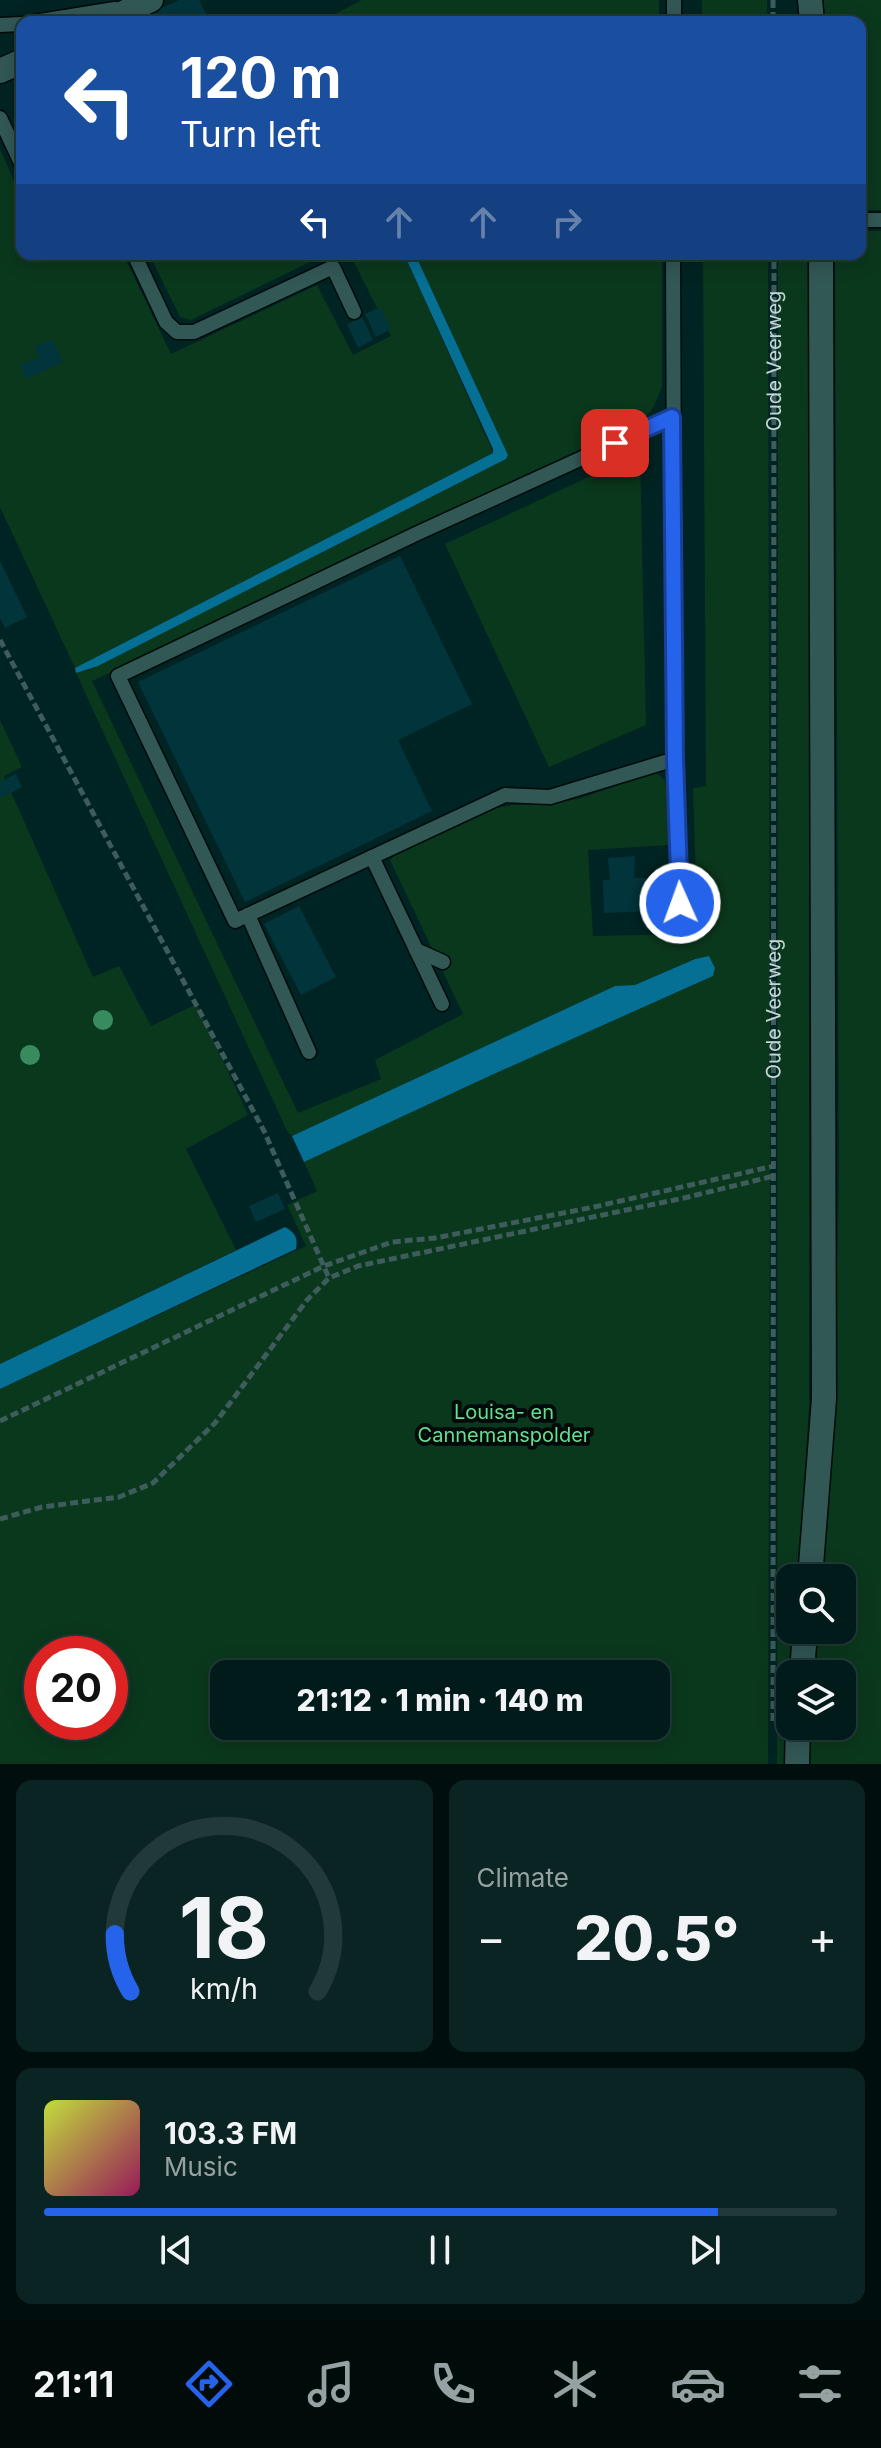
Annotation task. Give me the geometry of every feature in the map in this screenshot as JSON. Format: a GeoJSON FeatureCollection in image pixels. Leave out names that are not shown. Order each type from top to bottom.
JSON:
{"type":"FeatureCollection","features":[{"type":"Feature","properties":{"kind":"street"},"geometry":{"type":"LineString","coordinates":[[117,16],[145,3]]}},
{"type":"Feature","properties":{"kind":"street"},"geometry":{"type":"LineString","coordinates":[[811,1564],[824,1399],[821,260]]}},
{"type":"Feature","properties":{"kind":"street"},"geometry":{"type":"LineString","coordinates":[[797,1764],[798,1740]]}},
{"type":"Feature","properties":{"kind":"lane"},"geometry":{"type":"LineString","coordinates":[[69,16],[145,3]]}},
{"type":"Feature","properties":{"kind":"lane"},"geometry":{"type":"LineString","coordinates":[[0,118],[16,152]]}},
{"type":"Feature","properties":{"kind":"lane"},"geometry":{"type":"LineString","coordinates":[[137,260],[166,322],[177,332],[194,332],[333,267],[354,312]]}},
{"type":"Feature","properties":{"kind":"lane"},"geometry":{"type":"LineString","coordinates":[[673,260],[675,759],[680,903]]}},
{"type":"Feature","properties":{"kind":"lane"},"geometry":{"type":"LineString","coordinates":[[672,417],[418,533],[118,676],[235,921],[505,795],[550,797],[675,759]]}},
{"type":"Feature","properties":{"kind":"lane"},"geometry":{"type":"LineString","coordinates":[[372,857],[442,1004]]}},
{"type":"Feature","properties":{"kind":"lane"},"geometry":{"type":"LineString","coordinates":[[248,915],[309,1052]]}},
{"type":"Feature","properties":{"kind":"lane"},"geometry":{"type":"LineString","coordinates":[[416,950],[443,962]]}},
{"type":"Feature","properties":{"kind":"path","name":"Oude Veerweg"},"geometry":{"type":"LineString","coordinates":[[773,1732],[774,260]]}},
{"type":"Feature","properties":{"kind":"path"},"geometry":{"type":"LineString","coordinates":[[0,640],[264,1131],[329,1278]]}},
{"type":"Feature","properties":{"kind":"path"},"geometry":{"type":"LineString","coordinates":[[0,1421],[324,1266],[392,1242],[435,1238],[594,1207],[774,1166]]}},
{"type":"Feature","properties":{"kind":"path"},"geometry":{"type":"LineString","coordinates":[[0,1519],[42,1507],[119,1497],[153,1483],[215,1423],[307,1300],[329,1278],[358,1266],[684,1198],[774,1176]]}},
{"type":"Feature","properties":{"kind":"green space"},"geometry":{"type":"Polygon","coordinates":[[[362,0],[659,0],[659,16],[331,16],[362,0]]]}},
{"type":"Feature","properties":{"kind":"green space"},"geometry":{"type":"Polygon","coordinates":[[[702,0],[767,0],[767,16],[702,16],[702,0]]]}},
{"type":"Feature","properties":{"kind":"green space"},"geometry":{"type":"Polygon","coordinates":[[[821,0],[881,0],[881,210],[866,210],[866,16],[822,16],[821,0]]]}},
{"type":"Feature","properties":{"kind":"green space"},"geometry":{"type":"Polygon","coordinates":[[[0,149],[16,185],[16,260],[126,260],[171,354],[317,285],[353,355],[391,336],[353,260],[407,260],[493,453],[75,668],[0,507],[0,149]]]}},
{"type":"Feature","properties":{"kind":"green space"},"geometry":{"type":"Polygon","coordinates":[[[866,231],[881,231],[881,1764],[806,1764],[807,1740],[856,1740],[856,1660],[814,1660],[815,1644],[856,1644],[856,1564],[823,1564],[833,1436],[839,1180],[835,260],[866,260],[866,231]]]}},
{"type":"Feature","properties":{"kind":"green space"},"geometry":{"type":"Polygon","coordinates":[[[152,260],[314,260],[191,320],[180,317],[152,260]]]}},
{"type":"Feature","properties":{"kind":"green space","name":"Louisa- en Cannemanspolder"},"geometry":{"type":"Polygon","coordinates":[[[418,260],[662,260],[662,387],[653,408],[639,425],[92,681],[298,1113],[381,1079],[375,1060],[463,1014],[390,860],[399,850],[484,810],[581,798],[616,786],[642,771],[656,772],[665,781],[668,845],[588,850],[593,936],[687,934],[687,914],[697,914],[693,788],[706,786],[703,260],[768,260],[768,1764],[0,1764],[0,1389],[306,1246],[287,1205],[317,1191],[304,1162],[713,976],[709,956],[694,959],[635,985],[615,986],[292,1136],[287,1131],[76,673],[98,666],[506,459],[508,455],[418,260]]]}},
{"type":"Feature","properties":{"kind":"green space"},"geometry":{"type":"Polygon","coordinates":[[[778,260],[810,260],[809,1407],[800,1564],[777,1564],[778,260]]]}},
{"type":"Feature","properties":{"kind":"green space"},"geometry":{"type":"Polygon","coordinates":[[[640,453],[646,725],[549,767],[445,544],[640,453]]]}},
{"type":"Feature","properties":{"kind":"green space"},"geometry":{"type":"Polygon","coordinates":[[[0,720],[22,767],[4,776],[93,977],[119,966],[151,1026],[197,1004],[248,1115],[186,1149],[236,1250],[0,1364],[0,720]]]}},
{"type":"Feature","properties":{"kind":"green space"},"geometry":{"type":"Polygon","coordinates":[[[777,1644],[793,1644],[792,1660],[777,1660],[777,1644]]]}},
{"type":"Feature","properties":{"kind":"green space"},"geometry":{"type":"Polygon","coordinates":[[[777,1740],[786,1740],[785,1764],[777,1764],[777,1740]]]}},
{"type":"Feature","properties":{"kind":"water"},"geometry":{"type":"Polygon","coordinates":[[[407,260],[418,260],[508,455],[506,459],[98,666],[76,673],[75,668],[493,453],[407,260]]]}},
{"type":"Feature","properties":{"kind":"water"},"geometry":{"type":"Polygon","coordinates":[[[709,956],[715,968],[713,976],[304,1162],[292,1136],[615,986],[635,985],[709,956]]]}},
{"type":"Feature","properties":{"kind":"water"},"geometry":{"type":"Polygon","coordinates":[[[285,1227],[295,1236],[296,1249],[0,1389],[0,1364],[285,1227]]]}},
{"type":"Feature","properties":{"kind":"building"},"geometry":{"type":"Polygon","coordinates":[[[180,0],[199,0],[206,14],[203,16],[144,16],[180,0]]]}},
{"type":"Feature","properties":{"kind":"building"},"geometry":{"type":"Polygon","coordinates":[[[380,307],[391,329],[376,337],[365,314],[380,307]]]}},
{"type":"Feature","properties":{"kind":"building"},"geometry":{"type":"Polygon","coordinates":[[[362,317],[373,340],[358,348],[347,324],[362,317]]]}},
{"type":"Feature","properties":{"kind":"building"},"geometry":{"type":"Polygon","coordinates":[[[52,339],[63,362],[26,379],[20,365],[39,357],[35,347],[52,339]]]}},
{"type":"Feature","properties":{"kind":"building"},"geometry":{"type":"Polygon","coordinates":[[[400,556],[472,704],[398,740],[432,811],[245,902],[138,682],[400,556]]]}},
{"type":"Feature","properties":{"kind":"building"},"geometry":{"type":"Polygon","coordinates":[[[0,561],[27,617],[5,628],[0,618],[0,561]]]}},
{"type":"Feature","properties":{"kind":"building"},"geometry":{"type":"Polygon","coordinates":[[[16,774],[22,787],[0,798],[0,782],[16,774]]]}},
{"type":"Feature","properties":{"kind":"building"},"geometry":{"type":"Polygon","coordinates":[[[635,856],[634,878],[650,878],[652,911],[604,913],[603,880],[610,880],[608,858],[635,856]]]}},
{"type":"Feature","properties":{"kind":"building"},"geometry":{"type":"Polygon","coordinates":[[[299,906],[336,977],[301,995],[264,924],[299,906]]]}},
{"type":"Feature","properties":{"kind":"building"},"geometry":{"type":"Polygon","coordinates":[[[278,1193],[285,1209],[256,1222],[249,1206],[278,1193]]]}},
{"type":"Feature","properties":{"kind":"route"},"geometry":{"type":"LineString","coordinates":[[615,443],[672,417],[675,759],[680,903]]}}]}
